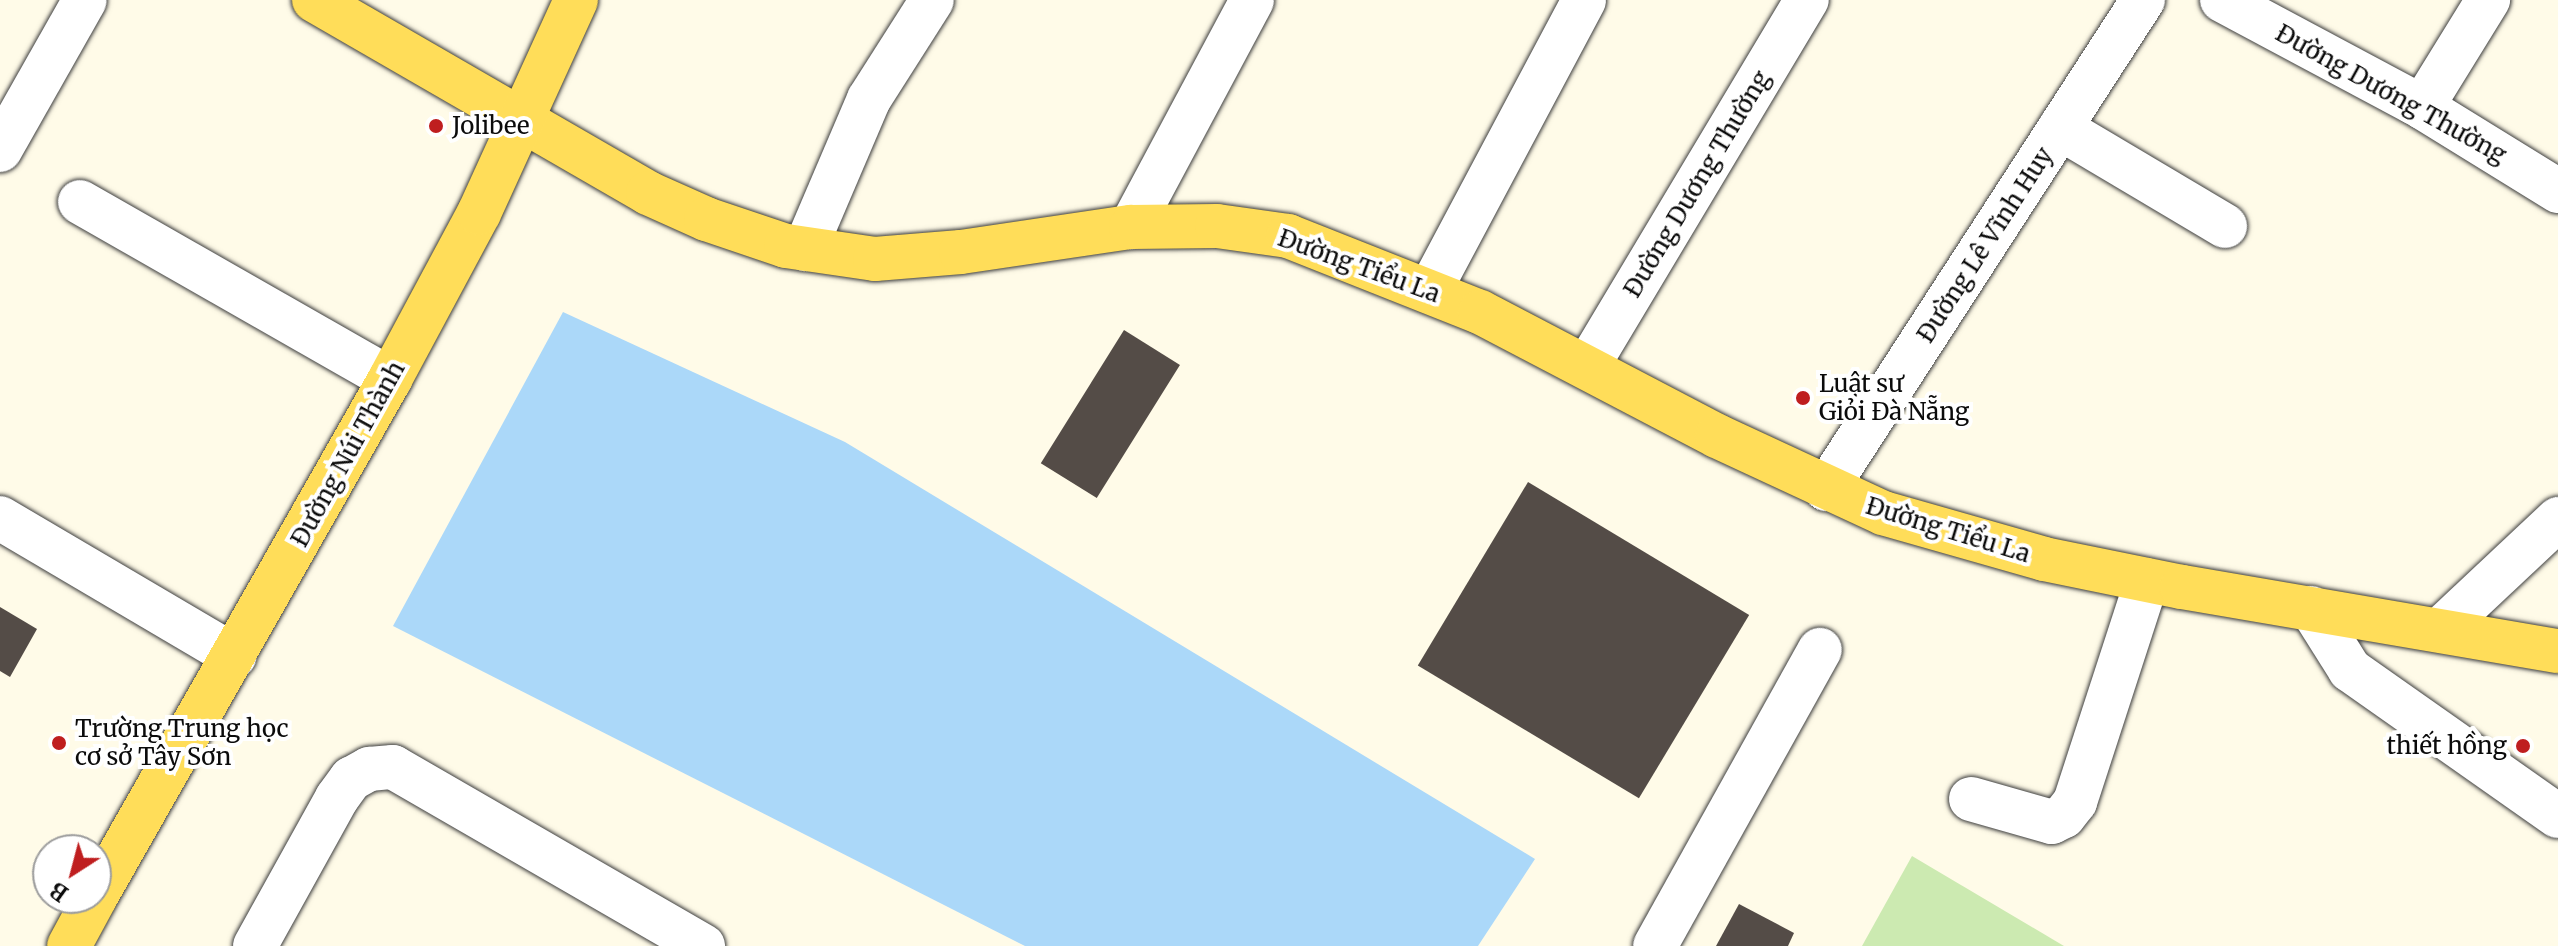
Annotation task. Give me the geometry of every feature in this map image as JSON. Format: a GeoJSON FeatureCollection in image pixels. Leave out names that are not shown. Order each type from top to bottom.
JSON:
{"type":"FeatureCollection","features":[{"type":"Feature","properties":{"kind":"main road","name":"Đường Tiểu La"},"geometry":{"type":"LineString","coordinates":[[314,0],[662,199],[706,219],[805,249],[875,259],[961,252],[1131,227],[1217,226],[1288,236],[1430,290],[1826,489],[1897,517],[2044,559],[2147,580],[2558,651]]}},
{"type":"Feature","properties":{"kind":"main road","name":"Đường Núi Thành"},"geometry":{"type":"LineString","coordinates":[[112,868],[390,379],[523,122],[576,0]]}},
{"type":"Feature","properties":{"kind":"main road","name":"Đường Núi Thành"},"geometry":{"type":"LineString","coordinates":[[69,946],[86,914]]}},
{"type":"Feature","properties":{"kind":"street"},"geometry":{"type":"LineString","coordinates":[[0,150],[85,0]]}},
{"type":"Feature","properties":{"kind":"street"},"geometry":{"type":"LineString","coordinates":[[805,249],[869,99],[932,0]]}},
{"type":"Feature","properties":{"kind":"street"},"geometry":{"type":"LineString","coordinates":[[1131,227],[1252,0]]}},
{"type":"Feature","properties":{"kind":"street"},"geometry":{"type":"LineString","coordinates":[[1430,290],[1584,0]]}},
{"type":"Feature","properties":{"kind":"street","name":"Đường Dương Thường"},"geometry":{"type":"LineString","coordinates":[[1587,367],[1807,0]]}},
{"type":"Feature","properties":{"kind":"street","name":"Đường Lê Vĩnh Huy"},"geometry":{"type":"LineString","coordinates":[[1826,489],[2143,0]]}},
{"type":"Feature","properties":{"kind":"street","name":"Đường Dương Thường"},"geometry":{"type":"LineString","coordinates":[[2222,0],[2422,107],[2558,191]]}},
{"type":"Feature","properties":{"kind":"street"},"geometry":{"type":"LineString","coordinates":[[2422,107],[2488,0]]}},
{"type":"Feature","properties":{"kind":"street"},"geometry":{"type":"LineString","coordinates":[[2060,128],[2225,226]]}},
{"type":"Feature","properties":{"kind":"street"},"geometry":{"type":"LineString","coordinates":[[80,202],[390,379]]}},
{"type":"Feature","properties":{"kind":"street"},"geometry":{"type":"LineString","coordinates":[[0,518],[234,656]]}},
{"type":"Feature","properties":{"kind":"street"},"geometry":{"type":"LineString","coordinates":[[2441,629],[2558,519]]}},
{"type":"Feature","properties":{"kind":"street"},"geometry":{"type":"LineString","coordinates":[[1971,799],[2052,822],[2064,816],[2075,802],[2147,580]]}},
{"type":"Feature","properties":{"kind":"street"},"geometry":{"type":"LineString","coordinates":[[2311,608],[2350,670],[2558,816]]}},
{"type":"Feature","properties":{"kind":"street"},"geometry":{"type":"LineString","coordinates":[[1655,946],[1820,650]]}},
{"type":"Feature","properties":{"kind":"street"},"geometry":{"type":"LineString","coordinates":[[255,946],[337,798],[351,779],[369,769],[393,767],[703,946]]}},
{"type":"Feature","properties":{"kind":"green space"},"geometry":{"type":"Polygon","coordinates":[[[1912,856],[2064,946],[1862,946],[1912,856]]]}},
{"type":"Feature","properties":{"kind":"water"},"geometry":{"type":"Polygon","coordinates":[[[563,312],[845,442],[1535,859],[1478,946],[1025,946],[393,626],[563,312]]]}},
{"type":"Feature","properties":{"kind":"building"},"geometry":{"type":"Polygon","coordinates":[[[1124,330],[1180,365],[1097,498],[1041,463],[1124,330]]]}},
{"type":"Feature","properties":{"kind":"building"},"geometry":{"type":"Polygon","coordinates":[[[1528,482],[1749,615],[1639,798],[1418,665],[1528,482]]]}},
{"type":"Feature","properties":{"kind":"building"},"geometry":{"type":"Polygon","coordinates":[[[0,607],[37,629],[10,677],[0,671],[0,607]]]}},
{"type":"Feature","properties":{"kind":"building"},"geometry":{"type":"Polygon","coordinates":[[[1739,904],[1794,933],[1788,946],[1716,946],[1739,904]]]}},
{"type":"Feature","properties":{"kind":"place","name":"Jolibee"},"geometry":{"type":"Point","coordinates":[436,126]}},
{"type":"Feature","properties":{"kind":"place","name":"Luật sư Giỏi Đà Nẵng"},"geometry":{"type":"Point","coordinates":[1803,398]}},
{"type":"Feature","properties":{"kind":"place","name":"Trường Trung học cơ sở Tây Sơn"},"geometry":{"type":"Point","coordinates":[59,743]}},
{"type":"Feature","properties":{"kind":"place","name":"thiết hồng"},"geometry":{"type":"Point","coordinates":[2523,746]}}]}
